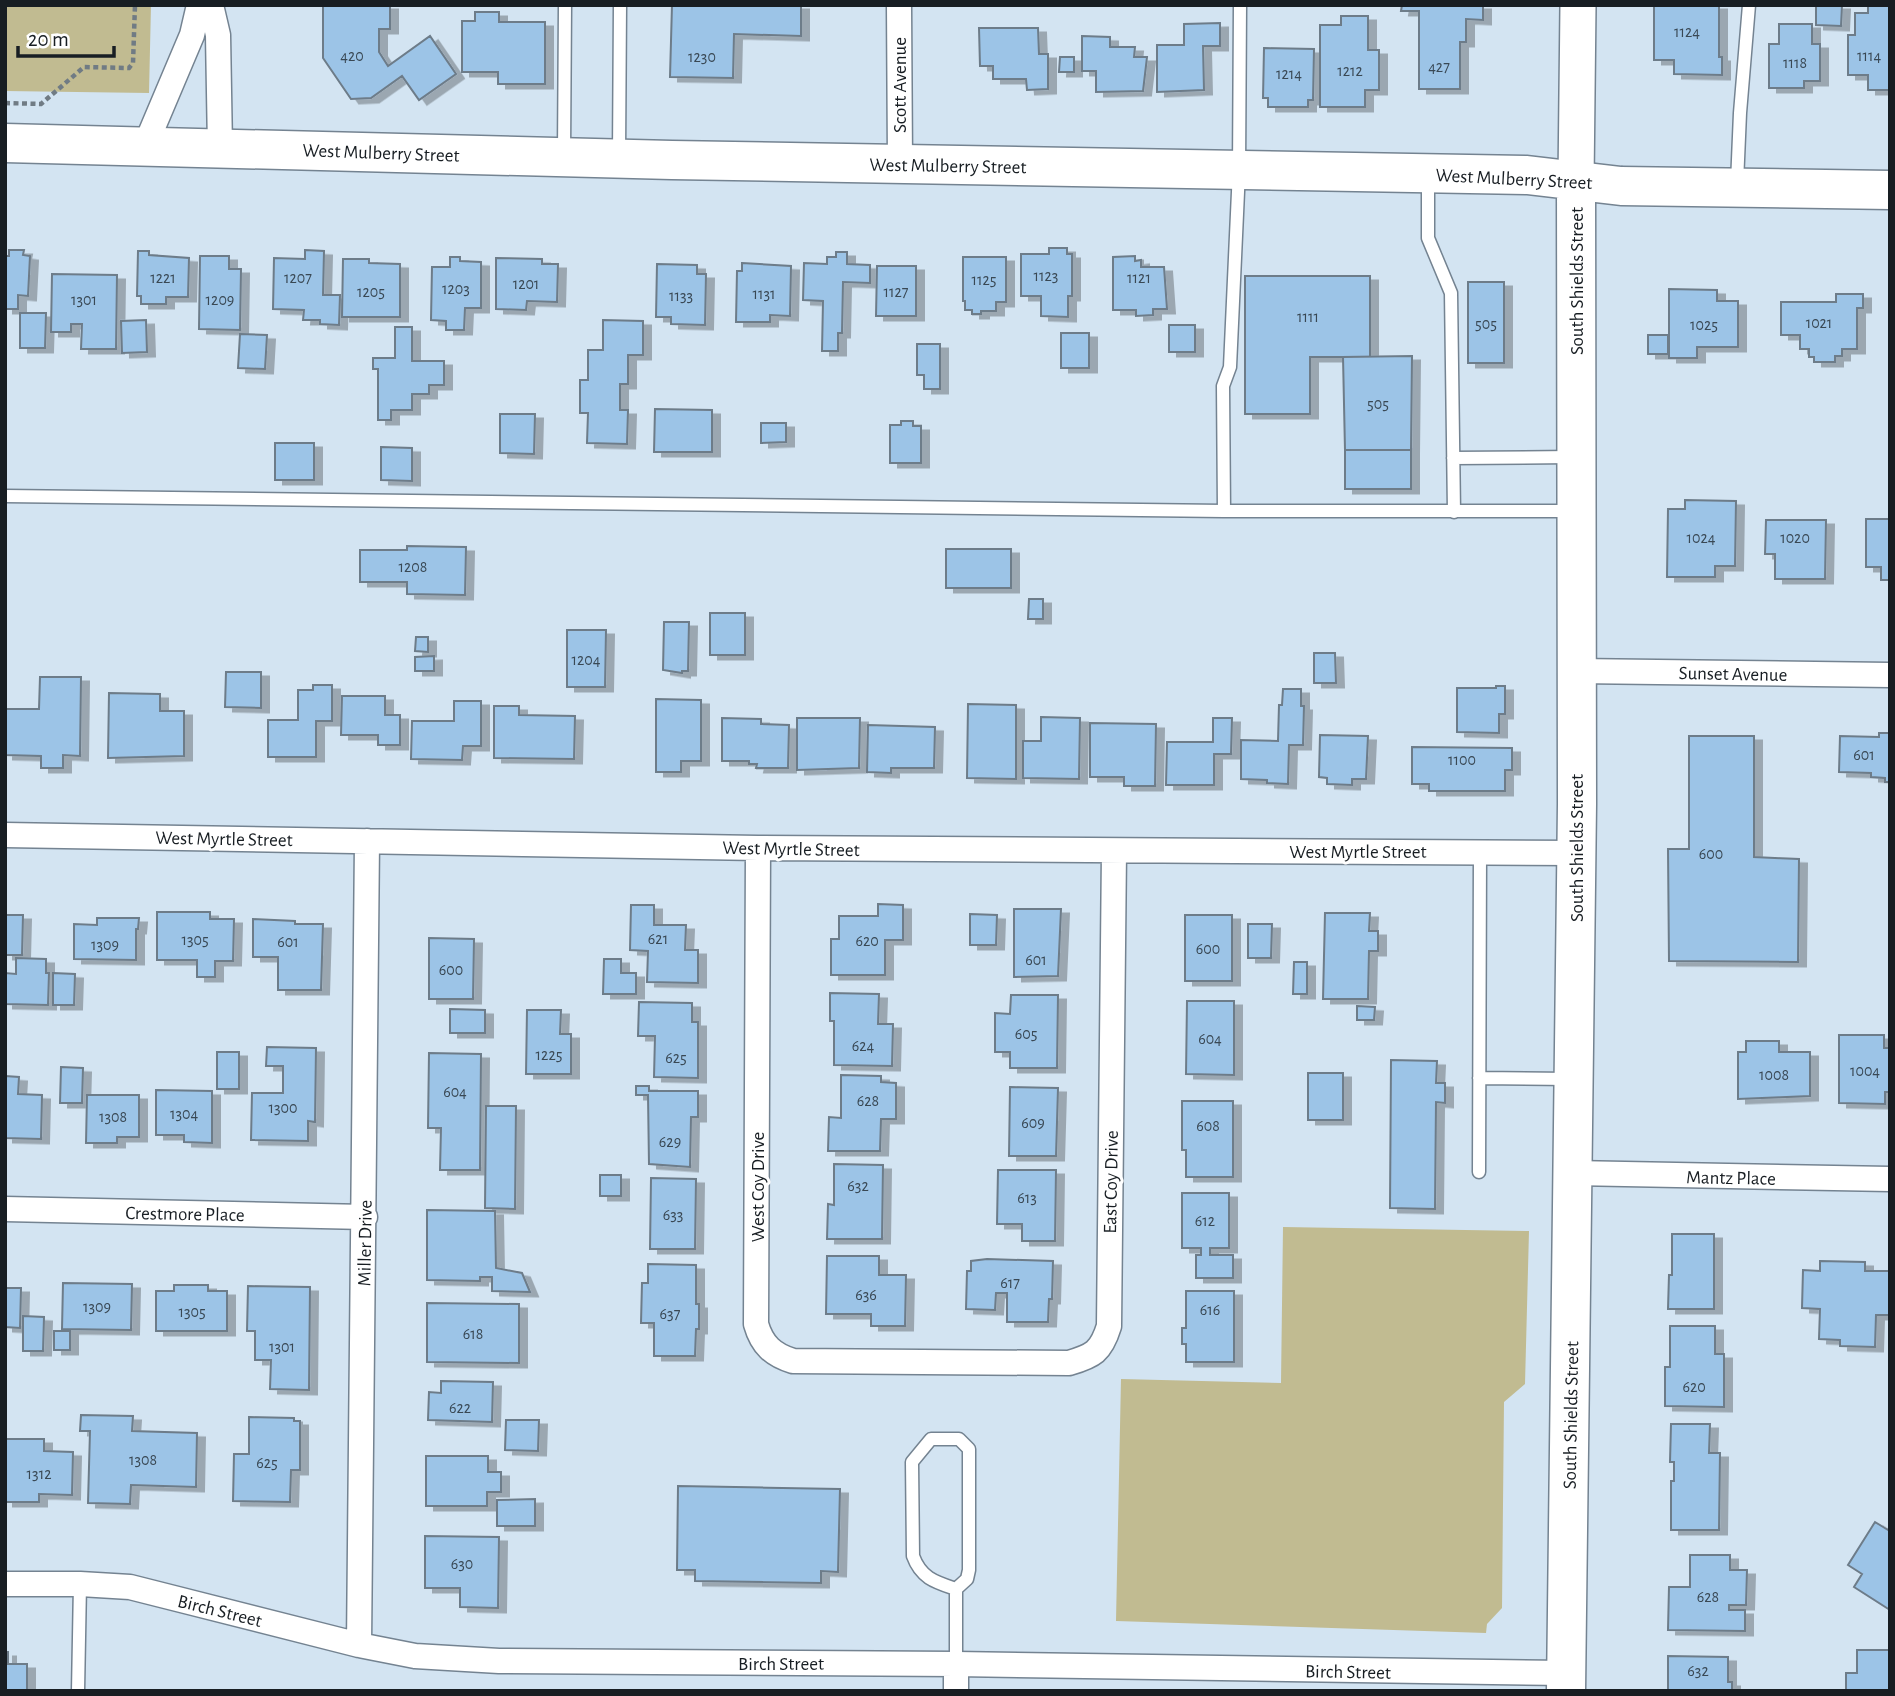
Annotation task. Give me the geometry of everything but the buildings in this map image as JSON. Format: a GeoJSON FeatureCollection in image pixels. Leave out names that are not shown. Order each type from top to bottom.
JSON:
{"type":"FeatureCollection","features":[{"type":"Feature","properties":{"kind":"main road","name":"South Shields Street"},"geometry":{"type":"LineString","coordinates":[[1566,1682],[1576,853],[1578,5]]}},
{"type":"Feature","properties":{"kind":"main road","name":"West Mulberry Street"},"geometry":{"type":"LineString","coordinates":[[5,143],[564,157],[1527,175],[1621,186],[1890,190]]}},
{"type":"Feature","properties":{"kind":"street"},"geometry":{"type":"LineString","coordinates":[[145,146],[191,35],[200,5]]}},
{"type":"Feature","properties":{"kind":"street"},"geometry":{"type":"LineString","coordinates":[[211,5],[218,35],[220,148]]}},
{"type":"Feature","properties":{"kind":"street","name":"Scott Avenue"},"geometry":{"type":"LineString","coordinates":[[899,5],[900,164]]}},
{"type":"Feature","properties":{"kind":"street","name":"Sunset Avenue"},"geometry":{"type":"LineString","coordinates":[[1576,671],[1890,675]]}},
{"type":"Feature","properties":{"kind":"street","name":"West Myrtle Street"},"geometry":{"type":"LineString","coordinates":[[5,835],[758,848],[1576,853]]}},
{"type":"Feature","properties":{"kind":"street","name":"Miller Drive"},"geometry":{"type":"LineString","coordinates":[[359,1645],[367,841]]}},
{"type":"Feature","properties":{"kind":"street","name":"West Coy Drive"},"geometry":{"type":"LineString","coordinates":[[758,848],[756,1324],[759,1335],[772,1353],[793,1361],[940,1361]]}},
{"type":"Feature","properties":{"kind":"street","name":"East Coy Drive"},"geometry":{"type":"LineString","coordinates":[[940,1361],[1069,1363],[1090,1356],[1105,1340],[1109,1326],[1114,850]]}},
{"type":"Feature","properties":{"kind":"street","name":"Mantz Place"},"geometry":{"type":"LineString","coordinates":[[1573,1173],[1890,1179]]}},
{"type":"Feature","properties":{"kind":"street","name":"Crestmore Place"},"geometry":{"type":"LineString","coordinates":[[5,1209],[365,1217]]}},
{"type":"Feature","properties":{"kind":"street","name":"Birch Street"},"geometry":{"type":"LineString","coordinates":[[5,1584],[130,1587],[359,1645],[415,1656],[499,1661],[956,1664],[1566,1682]]}},
{"type":"Feature","properties":{"kind":"street"},"geometry":{"type":"LineString","coordinates":[[956,1664],[956,1691]]}},
{"type":"Feature","properties":{"kind":"lane"},"geometry":{"type":"LineString","coordinates":[[564,157],[565,5]]}},
{"type":"Feature","properties":{"kind":"lane"},"geometry":{"type":"LineString","coordinates":[[619,158],[620,5]]}},
{"type":"Feature","properties":{"kind":"lane"},"geometry":{"type":"LineString","coordinates":[[1224,510],[1223,386],[1230,367],[1238,170],[1240,5]]}},
{"type":"Feature","properties":{"kind":"lane"},"geometry":{"type":"LineString","coordinates":[[1737,187],[1749,5]]}},
{"type":"Feature","properties":{"kind":"lane"},"geometry":{"type":"LineString","coordinates":[[1428,173],[1428,238],[1451,293],[1454,512]]}},
{"type":"Feature","properties":{"kind":"lane"},"geometry":{"type":"LineString","coordinates":[[1453,458],[1575,457]]}},
{"type":"Feature","properties":{"kind":"lane"},"geometry":{"type":"LineString","coordinates":[[5,496],[1224,510],[1575,510]]}},
{"type":"Feature","properties":{"kind":"lane"},"geometry":{"type":"LineString","coordinates":[[1479,1172],[1480,852]]}},
{"type":"Feature","properties":{"kind":"lane"},"geometry":{"type":"LineString","coordinates":[[1479,1077],[1574,1079]]}},
{"type":"Feature","properties":{"kind":"lane"},"geometry":{"type":"LineString","coordinates":[[956,1589],[930,1580],[918,1570],[913,1556],[912,1462],[931,1439],[959,1439],[969,1448],[969,1570],[967,1579],[956,1589],[956,1664]]}},
{"type":"Feature","properties":{"kind":"lane"},"geometry":{"type":"LineString","coordinates":[[78,1691],[80,1584]]}},
{"type":"Feature","properties":{"kind":"path"},"geometry":{"type":"LineString","coordinates":[[5,103],[41,104],[84,67],[129,68],[133,63],[135,5]]}},
{"type":"Feature","properties":{"kind":"shaded area"},"geometry":{"type":"Polygon","coordinates":[[[5,5],[151,5],[149,93],[5,91],[5,5]]]}},
{"type":"Feature","properties":{"kind":"shaded area"},"geometry":{"type":"Polygon","coordinates":[[[1283,1227],[1529,1231],[1525,1384],[1504,1402],[1502,1608],[1487,1624],[1486,1633],[1116,1621],[1121,1379],[1281,1383],[1283,1227]]]}}]}
